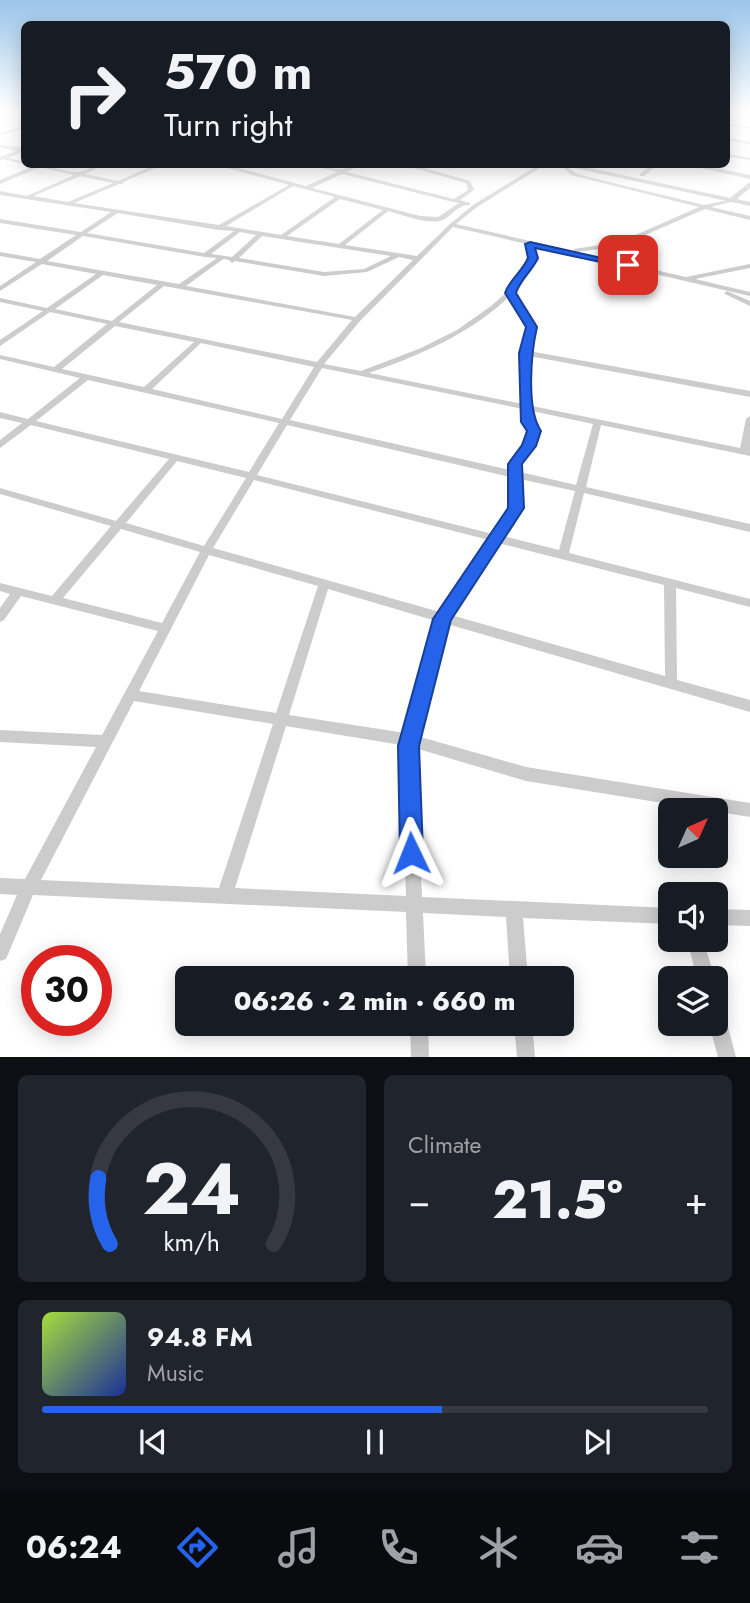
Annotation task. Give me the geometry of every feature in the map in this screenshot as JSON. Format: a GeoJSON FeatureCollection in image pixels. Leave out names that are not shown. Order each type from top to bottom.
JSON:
{"type":"FeatureCollection","features":[{"type":"Feature","properties":{"kind":"street"},"geometry":{"type":"LineString","coordinates":[[0,182],[35,168]]}},
{"type":"Feature","properties":{"kind":"street"},"geometry":{"type":"LineString","coordinates":[[55,168],[121,183]]}},
{"type":"Feature","properties":{"kind":"street"},"geometry":{"type":"LineString","coordinates":[[27,197],[94,168]]}},
{"type":"Feature","properties":{"kind":"street"},"geometry":{"type":"LineString","coordinates":[[69,203],[154,168]]}},
{"type":"Feature","properties":{"kind":"street"},"geometry":{"type":"LineString","coordinates":[[229,168],[386,210],[437,220],[537,168]]}},
{"type":"Feature","properties":{"kind":"street"},"geometry":{"type":"LineString","coordinates":[[327,168],[469,205]]}},
{"type":"Feature","properties":{"kind":"street"},"geometry":{"type":"LineString","coordinates":[[305,189],[351,168]]}},
{"type":"Feature","properties":{"kind":"street"},"geometry":{"type":"LineString","coordinates":[[416,168],[468,182],[471,190],[455,201]]}},
{"type":"Feature","properties":{"kind":"street"},"geometry":{"type":"LineString","coordinates":[[564,168],[573,174],[750,218]]}},
{"type":"Feature","properties":{"kind":"street"},"geometry":{"type":"LineString","coordinates":[[574,168],[750,204]]}},
{"type":"Feature","properties":{"kind":"street"},"geometry":{"type":"LineString","coordinates":[[642,175],[651,168]]}},
{"type":"Feature","properties":{"kind":"street"},"geometry":{"type":"LineString","coordinates":[[705,168],[750,177]]}},
{"type":"Feature","properties":{"kind":"street"},"geometry":{"type":"LineString","coordinates":[[549,249],[600,248],[621,243],[677,220],[698,207],[732,201],[750,184]]}},
{"type":"Feature","properties":{"kind":"street"},"geometry":{"type":"LineString","coordinates":[[219,228],[291,186]]}},
{"type":"Feature","properties":{"kind":"street"},"geometry":{"type":"LineString","coordinates":[[0,194],[416,258]]}},
{"type":"Feature","properties":{"kind":"street"},"geometry":{"type":"LineString","coordinates":[[282,237],[338,198]]}},
{"type":"Feature","properties":{"kind":"street"},"geometry":{"type":"LineString","coordinates":[[0,953],[29,887],[164,628],[206,551],[284,421],[320,364],[357,319],[469,205]]}},
{"type":"Feature","properties":{"kind":"street"},"geometry":{"type":"LineString","coordinates":[[340,246],[386,210]]}},
{"type":"Feature","properties":{"kind":"street"},"geometry":{"type":"LineString","coordinates":[[0,289],[117,211]]}},
{"type":"Feature","properties":{"kind":"street"},"geometry":{"type":"LineString","coordinates":[[0,221],[232,261],[336,274],[365,271],[398,256]]}},
{"type":"Feature","properties":{"kind":"street"},"geometry":{"type":"LineString","coordinates":[[452,225],[750,294]]}},
{"type":"Feature","properties":{"kind":"street"},"geometry":{"type":"LineString","coordinates":[[205,255],[238,231]]}},
{"type":"Feature","properties":{"kind":"street"},"geometry":{"type":"LineString","coordinates":[[232,261],[260,234]]}},
{"type":"Feature","properties":{"kind":"street"},"geometry":{"type":"LineString","coordinates":[[361,373],[447,341],[476,322],[510,293],[514,283],[527,270],[533,258],[530,244]]}},
{"type":"Feature","properties":{"kind":"street"},"geometry":{"type":"LineString","coordinates":[[0,254],[357,319]]}},
{"type":"Feature","properties":{"kind":"street"},"geometry":{"type":"LineString","coordinates":[[181,286],[220,259]]}},
{"type":"Feature","properties":{"kind":"street"},"geometry":{"type":"LineString","coordinates":[[684,279],[750,266]]}},
{"type":"Feature","properties":{"kind":"street"},"geometry":{"type":"LineString","coordinates":[[0,344],[103,272]]}},
{"type":"Feature","properties":{"kind":"street"},"geometry":{"type":"LineString","coordinates":[[56,369],[163,283]]}},
{"type":"Feature","properties":{"kind":"street"},"geometry":{"type":"LineString","coordinates":[[712,286],[750,304]]}},
{"type":"Feature","properties":{"kind":"street"},"geometry":{"type":"LineString","coordinates":[[416,966],[410,740],[442,619],[516,508],[515,464],[529,446],[534,431],[528,422],[525,353],[531,327],[510,293]]}},
{"type":"Feature","properties":{"kind":"street"},"geometry":{"type":"LineString","coordinates":[[0,300],[747,452],[750,419]]}},
{"type":"Feature","properties":{"kind":"street"},"geometry":{"type":"LineString","coordinates":[[147,389],[200,340]]}},
{"type":"Feature","properties":{"kind":"street"},"geometry":{"type":"LineString","coordinates":[[525,353],[750,394]]}},
{"type":"Feature","properties":{"kind":"street"},"geometry":{"type":"LineString","coordinates":[[0,357],[750,528]]}},
{"type":"Feature","properties":{"kind":"street"},"geometry":{"type":"LineString","coordinates":[[0,445],[88,376]]}},
{"type":"Feature","properties":{"kind":"street"},"geometry":{"type":"LineString","coordinates":[[0,415],[251,475],[750,603]]}},
{"type":"Feature","properties":{"kind":"street"},"geometry":{"type":"LineString","coordinates":[[563,555],[598,421]]}},
{"type":"Feature","properties":{"kind":"street"},"geometry":{"type":"LineString","coordinates":[[54,601],[175,458]]}},
{"type":"Feature","properties":{"kind":"street"},"geometry":{"type":"LineString","coordinates":[[0,491],[750,706]]}},
{"type":"Feature","properties":{"kind":"street"},"geometry":{"type":"LineString","coordinates":[[670,582],[671,684]]}},
{"type":"Feature","properties":{"kind":"street"},"geometry":{"type":"LineString","coordinates":[[223,897],[324,585]]}},
{"type":"Feature","properties":{"kind":"street"},"geometry":{"type":"LineString","coordinates":[[0,587],[164,628]]}},
{"type":"Feature","properties":{"kind":"street"},"geometry":{"type":"LineString","coordinates":[[0,617],[18,592]]}},
{"type":"Feature","properties":{"kind":"street"},"geometry":{"type":"LineString","coordinates":[[130,695],[410,740],[526,774],[750,810]]}},
{"type":"Feature","properties":{"kind":"street"},"geometry":{"type":"LineString","coordinates":[[0,736],[107,741]]}},
{"type":"Feature","properties":{"kind":"street"},"geometry":{"type":"LineString","coordinates":[[0,886],[658,916]]}},
{"type":"Feature","properties":{"kind":"street"},"geometry":{"type":"LineString","coordinates":[[514,910],[518,966]]}},
{"type":"Feature","properties":{"kind":"street"},"geometry":{"type":"LineString","coordinates":[[728,917],[750,918]]}},
{"type":"Feature","properties":{"kind":"street"},"geometry":{"type":"LineString","coordinates":[[419,1036],[420,1057]]}},
{"type":"Feature","properties":{"kind":"street"},"geometry":{"type":"LineString","coordinates":[[524,1036],[526,1057]]}},
{"type":"Feature","properties":{"kind":"street"},"geometry":{"type":"LineString","coordinates":[[721,1036],[727,1057]]}},
{"type":"Feature","properties":{"kind":"route"},"geometry":{"type":"LineString","coordinates":[[411,853],[408,746],[442,619],[516,508],[515,464],[529,446],[534,431],[528,422],[525,353],[531,327],[523,310],[510,293],[514,283],[527,270],[533,258],[530,244],[628,265]]}}]}
